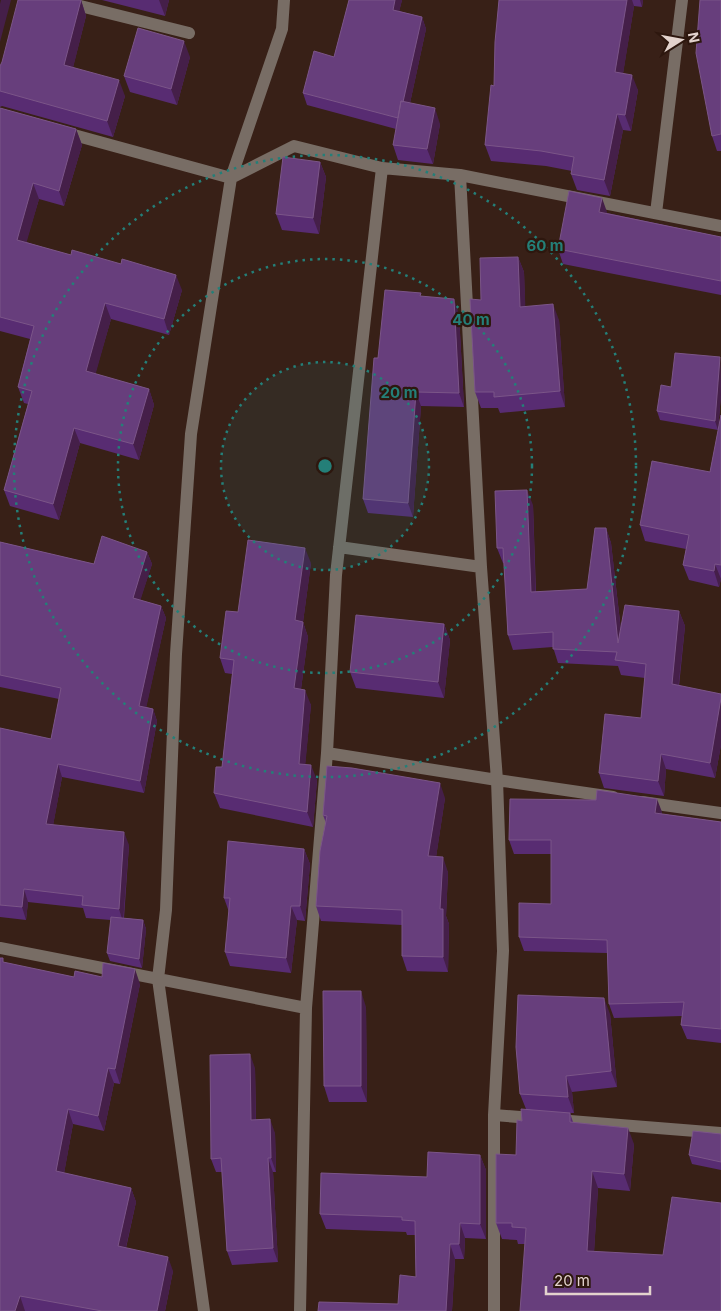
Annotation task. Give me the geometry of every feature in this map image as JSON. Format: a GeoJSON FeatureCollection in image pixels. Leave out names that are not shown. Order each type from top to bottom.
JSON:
{"type":"FeatureCollection","features":[{"type":"Feature","properties":{"kind":"street"},"geometry":{"type":"LineString","coordinates":[[56,0],[189,34]]}},
{"type":"Feature","properties":{"kind":"street"},"geometry":{"type":"LineString","coordinates":[[204,1311],[158,979],[166,910],[176,654],[191,434],[230,178],[282,29],[284,0]]}},
{"type":"Feature","properties":{"kind":"street"},"geometry":{"type":"LineString","coordinates":[[656,213],[682,0]]}},
{"type":"Feature","properties":{"kind":"street"},"geometry":{"type":"LineString","coordinates":[[48,128],[230,178],[294,146],[382,168],[460,175],[721,226]]}},
{"type":"Feature","properties":{"kind":"street"},"geometry":{"type":"LineString","coordinates":[[300,1311],[306,1008],[327,754],[339,547],[382,168]]}},
{"type":"Feature","properties":{"kind":"street"},"geometry":{"type":"LineString","coordinates":[[460,175],[481,567],[497,780],[503,951],[494,1115],[494,1311]]}},
{"type":"Feature","properties":{"kind":"street"},"geometry":{"type":"LineString","coordinates":[[339,547],[481,567]]}},
{"type":"Feature","properties":{"kind":"street"},"geometry":{"type":"LineString","coordinates":[[327,754],[721,813]]}},
{"type":"Feature","properties":{"kind":"street"},"geometry":{"type":"LineString","coordinates":[[0,948],[306,1008]]}},
{"type":"Feature","properties":{"kind":"street"},"geometry":{"type":"LineString","coordinates":[[494,1115],[721,1133]]}},
{"type":"Feature","properties":{"kind":"building"},"geometry":{"type":"Polygon","coordinates":[[[18,0],[81,0],[64,65],[119,80],[107,121],[0,91],[0,66],[18,0]]]}},
{"type":"Feature","properties":{"kind":"building"},"geometry":{"type":"Polygon","coordinates":[[[349,0],[395,0],[393,10],[422,17],[398,118],[303,93],[314,51],[334,57],[349,0]]]}},
{"type":"Feature","properties":{"kind":"building"},"geometry":{"type":"Polygon","coordinates":[[[499,0],[627,0],[615,72],[632,75],[625,115],[617,114],[604,180],[571,174],[574,157],[541,151],[485,145],[491,85],[494,86],[495,42],[499,0]]]}},
{"type":"Feature","properties":{"kind":"building"},"geometry":{"type":"Polygon","coordinates":[[[700,0],[721,0],[721,134],[712,136],[696,53],[700,0]]]}},
{"type":"Feature","properties":{"kind":"building"},"geometry":{"type":"Polygon","coordinates":[[[138,28],[184,41],[171,89],[124,76],[138,28]]]}},
{"type":"Feature","properties":{"kind":"building"},"geometry":{"type":"Polygon","coordinates":[[[401,101],[435,108],[427,149],[393,145],[401,101]]]}},
{"type":"Feature","properties":{"kind":"building"},"geometry":{"type":"Polygon","coordinates":[[[0,108],[76,129],[59,191],[33,183],[17,240],[71,255],[72,250],[121,264],[122,259],[176,275],[164,319],[105,303],[86,371],[149,389],[133,444],[74,428],[53,504],[4,490],[32,391],[18,387],[34,326],[0,317],[0,108]]]}},
{"type":"Feature","properties":{"kind":"building"},"geometry":{"type":"Polygon","coordinates":[[[283,157],[320,162],[313,218],[276,214],[283,157]]]}},
{"type":"Feature","properties":{"kind":"building"},"geometry":{"type":"Polygon","coordinates":[[[569,191],[602,198],[599,212],[721,237],[721,281],[558,249],[569,191]]]}},
{"type":"Feature","properties":{"kind":"building"},"geometry":{"type":"Polygon","coordinates":[[[518,257],[520,307],[553,304],[560,391],[494,397],[494,392],[475,392],[470,299],[481,300],[480,258],[518,257]]]}},
{"type":"Feature","properties":{"kind":"building"},"geometry":{"type":"Polygon","coordinates":[[[385,290],[421,293],[420,296],[454,299],[459,393],[416,392],[408,503],[363,499],[374,358],[378,358],[385,290]]]}},
{"type":"Feature","properties":{"kind":"building"},"geometry":{"type":"Polygon","coordinates":[[[675,353],[720,357],[715,421],[657,411],[661,385],[671,387],[675,353]]]}},
{"type":"Feature","properties":{"kind":"building"},"geometry":{"type":"Polygon","coordinates":[[[721,415],[721,565],[715,564],[714,571],[683,565],[689,535],[640,525],[652,461],[710,472],[721,415]]]}},
{"type":"Feature","properties":{"kind":"building"},"geometry":{"type":"Polygon","coordinates":[[[527,490],[531,592],[587,589],[595,528],[606,528],[618,643],[625,605],[679,611],[672,684],[721,694],[710,763],[661,754],[658,781],[599,773],[605,714],[641,718],[646,664],[615,660],[617,652],[553,649],[553,632],[508,635],[503,548],[497,548],[495,491],[527,490]]]}},
{"type":"Feature","properties":{"kind":"building"},"geometry":{"type":"Polygon","coordinates":[[[102,536],[147,552],[133,598],[161,606],[139,706],[153,709],[140,781],[58,764],[46,824],[124,832],[119,909],[82,905],[83,896],[24,889],[22,907],[0,905],[0,728],[51,739],[61,688],[0,675],[0,542],[94,564],[102,536]]]}},
{"type":"Feature","properties":{"kind":"building"},"geometry":{"type":"Polygon","coordinates":[[[248,540],[305,548],[295,620],[303,622],[294,688],[305,690],[299,764],[311,765],[307,812],[214,793],[216,767],[222,767],[234,660],[220,658],[226,611],[238,612],[248,540]]]}},
{"type":"Feature","properties":{"kind":"building"},"geometry":{"type":"Polygon","coordinates":[[[356,615],[444,624],[438,682],[350,672],[356,615]]]}},
{"type":"Feature","properties":{"kind":"building"},"geometry":{"type":"Polygon","coordinates":[[[327,766],[352,768],[440,783],[428,856],[443,857],[440,909],[443,909],[443,957],[402,956],[402,910],[316,906],[320,851],[327,816],[323,815],[327,766]]]}},
{"type":"Feature","properties":{"kind":"building"},"geometry":{"type":"Polygon","coordinates":[[[597,790],[657,799],[655,813],[721,822],[721,1029],[681,1025],[684,1002],[609,1004],[607,940],[519,937],[519,903],[551,904],[551,840],[509,840],[510,799],[596,800],[597,790]]]}},
{"type":"Feature","properties":{"kind":"building"},"geometry":{"type":"Polygon","coordinates":[[[228,841],[304,849],[300,906],[291,906],[286,958],[225,952],[230,898],[224,898],[228,841]]]}},
{"type":"Feature","properties":{"kind":"building"},"geometry":{"type":"Polygon","coordinates":[[[111,917],[143,920],[139,959],[107,953],[111,917]]]}},
{"type":"Feature","properties":{"kind":"building"},"geometry":{"type":"Polygon","coordinates":[[[0,958],[3,958],[3,962],[74,977],[75,971],[102,977],[103,963],[135,969],[115,1069],[108,1068],[98,1116],[68,1109],[56,1171],[131,1188],[118,1246],[168,1257],[157,1311],[102,1311],[20,1296],[15,1311],[0,1311],[0,958]]]}},
{"type":"Feature","properties":{"kind":"building"},"geometry":{"type":"Polygon","coordinates":[[[323,991],[361,991],[361,1086],[324,1086],[323,991]]]}},
{"type":"Feature","properties":{"kind":"building"},"geometry":{"type":"Polygon","coordinates":[[[518,995],[604,998],[611,1071],[566,1076],[568,1097],[520,1094],[516,1047],[518,995]]]}},
{"type":"Feature","properties":{"kind":"building"},"geometry":{"type":"Polygon","coordinates":[[[250,1054],[251,1120],[270,1119],[271,1158],[268,1158],[273,1248],[227,1251],[221,1158],[211,1159],[210,1055],[250,1054]]]}},
{"type":"Feature","properties":{"kind":"building"},"geometry":{"type":"Polygon","coordinates":[[[521,1109],[570,1113],[570,1122],[628,1128],[624,1174],[592,1171],[587,1251],[663,1255],[672,1197],[721,1203],[721,1311],[520,1311],[526,1228],[512,1227],[512,1223],[496,1223],[496,1154],[516,1155],[517,1120],[522,1121],[521,1109]]]}},
{"type":"Feature","properties":{"kind":"building"},"geometry":{"type":"Polygon","coordinates":[[[693,1131],[721,1134],[721,1162],[689,1155],[693,1131]]]}},
{"type":"Feature","properties":{"kind":"building"},"geometry":{"type":"Polygon","coordinates":[[[428,1152],[480,1155],[480,1224],[460,1223],[459,1244],[450,1244],[446,1311],[318,1311],[319,1302],[398,1304],[400,1275],[416,1277],[415,1221],[402,1220],[402,1217],[320,1214],[321,1173],[427,1177],[428,1152]]]}}]}
